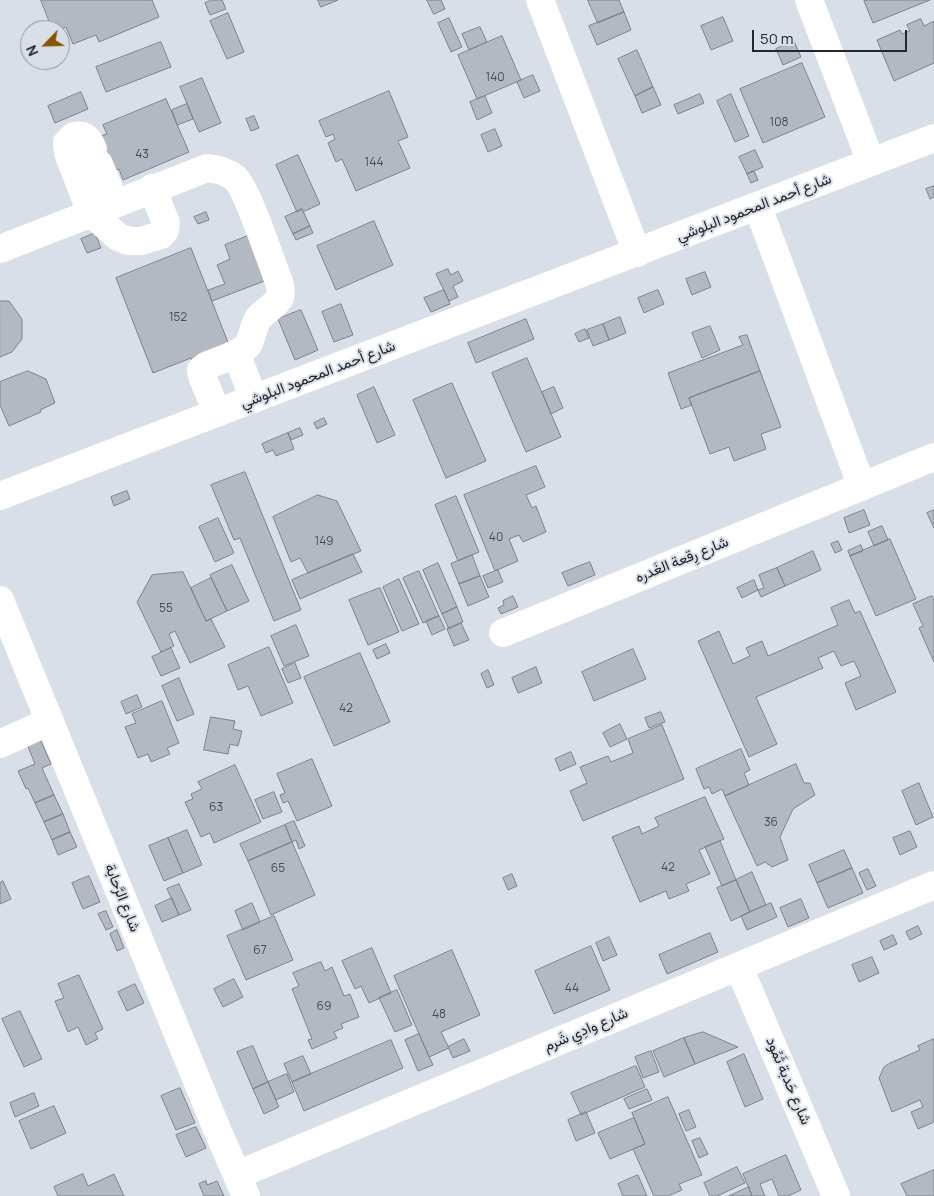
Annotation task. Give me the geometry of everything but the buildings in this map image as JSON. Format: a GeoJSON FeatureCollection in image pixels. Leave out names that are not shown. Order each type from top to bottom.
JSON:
{"type":"FeatureCollection","features":[{"type":"Feature","properties":{"kind":"street"},"geometry":{"type":"LineString","coordinates":[[540,0],[637,253]]}},
{"type":"Feature","properties":{"kind":"street"},"geometry":{"type":"LineString","coordinates":[[809,0],[871,162]]}},
{"type":"Feature","properties":{"kind":"street"},"geometry":{"type":"LineString","coordinates":[[103,208],[96,157],[88,139],[84,136],[74,136],[67,143],[68,153],[103,208],[114,233],[129,241],[141,241],[161,235],[165,230],[166,223],[152,188]]}},
{"type":"Feature","properties":{"kind":"street","name":"شارع أحمد المحمود البلوشي"},"geometry":{"type":"LineString","coordinates":[[0,496],[934,138]]}},
{"type":"Feature","properties":{"kind":"street"},"geometry":{"type":"LineString","coordinates":[[0,249],[206,168],[223,170],[237,179],[245,194],[279,282],[280,295],[277,301],[259,317],[244,349],[206,366],[202,370],[202,376],[217,413]]}},
{"type":"Feature","properties":{"kind":"street"},"geometry":{"type":"LineString","coordinates":[[758,207],[862,487]]}},
{"type":"Feature","properties":{"kind":"street"},"geometry":{"type":"LineString","coordinates":[[236,353],[254,399]]}},
{"type":"Feature","properties":{"kind":"street","name":"شارع رِقعة الغَدره"},"geometry":{"type":"LineString","coordinates":[[503,633],[934,457]]}},
{"type":"Feature","properties":{"kind":"street","name":"شارع الرَّحابة"},"geometry":{"type":"LineString","coordinates":[[0,600],[216,1128],[242,1186]]}},
{"type":"Feature","properties":{"kind":"street"},"geometry":{"type":"LineString","coordinates":[[0,744],[50,721]]}},
{"type":"Feature","properties":{"kind":"street","name":"شارع وادِي شَرم"},"geometry":{"type":"LineString","coordinates":[[242,1186],[739,967],[934,885]]}},
{"type":"Feature","properties":{"kind":"street","name":"شارع حَدبة ثَمُود"},"geometry":{"type":"LineString","coordinates":[[739,967],[836,1196]]}}]}
